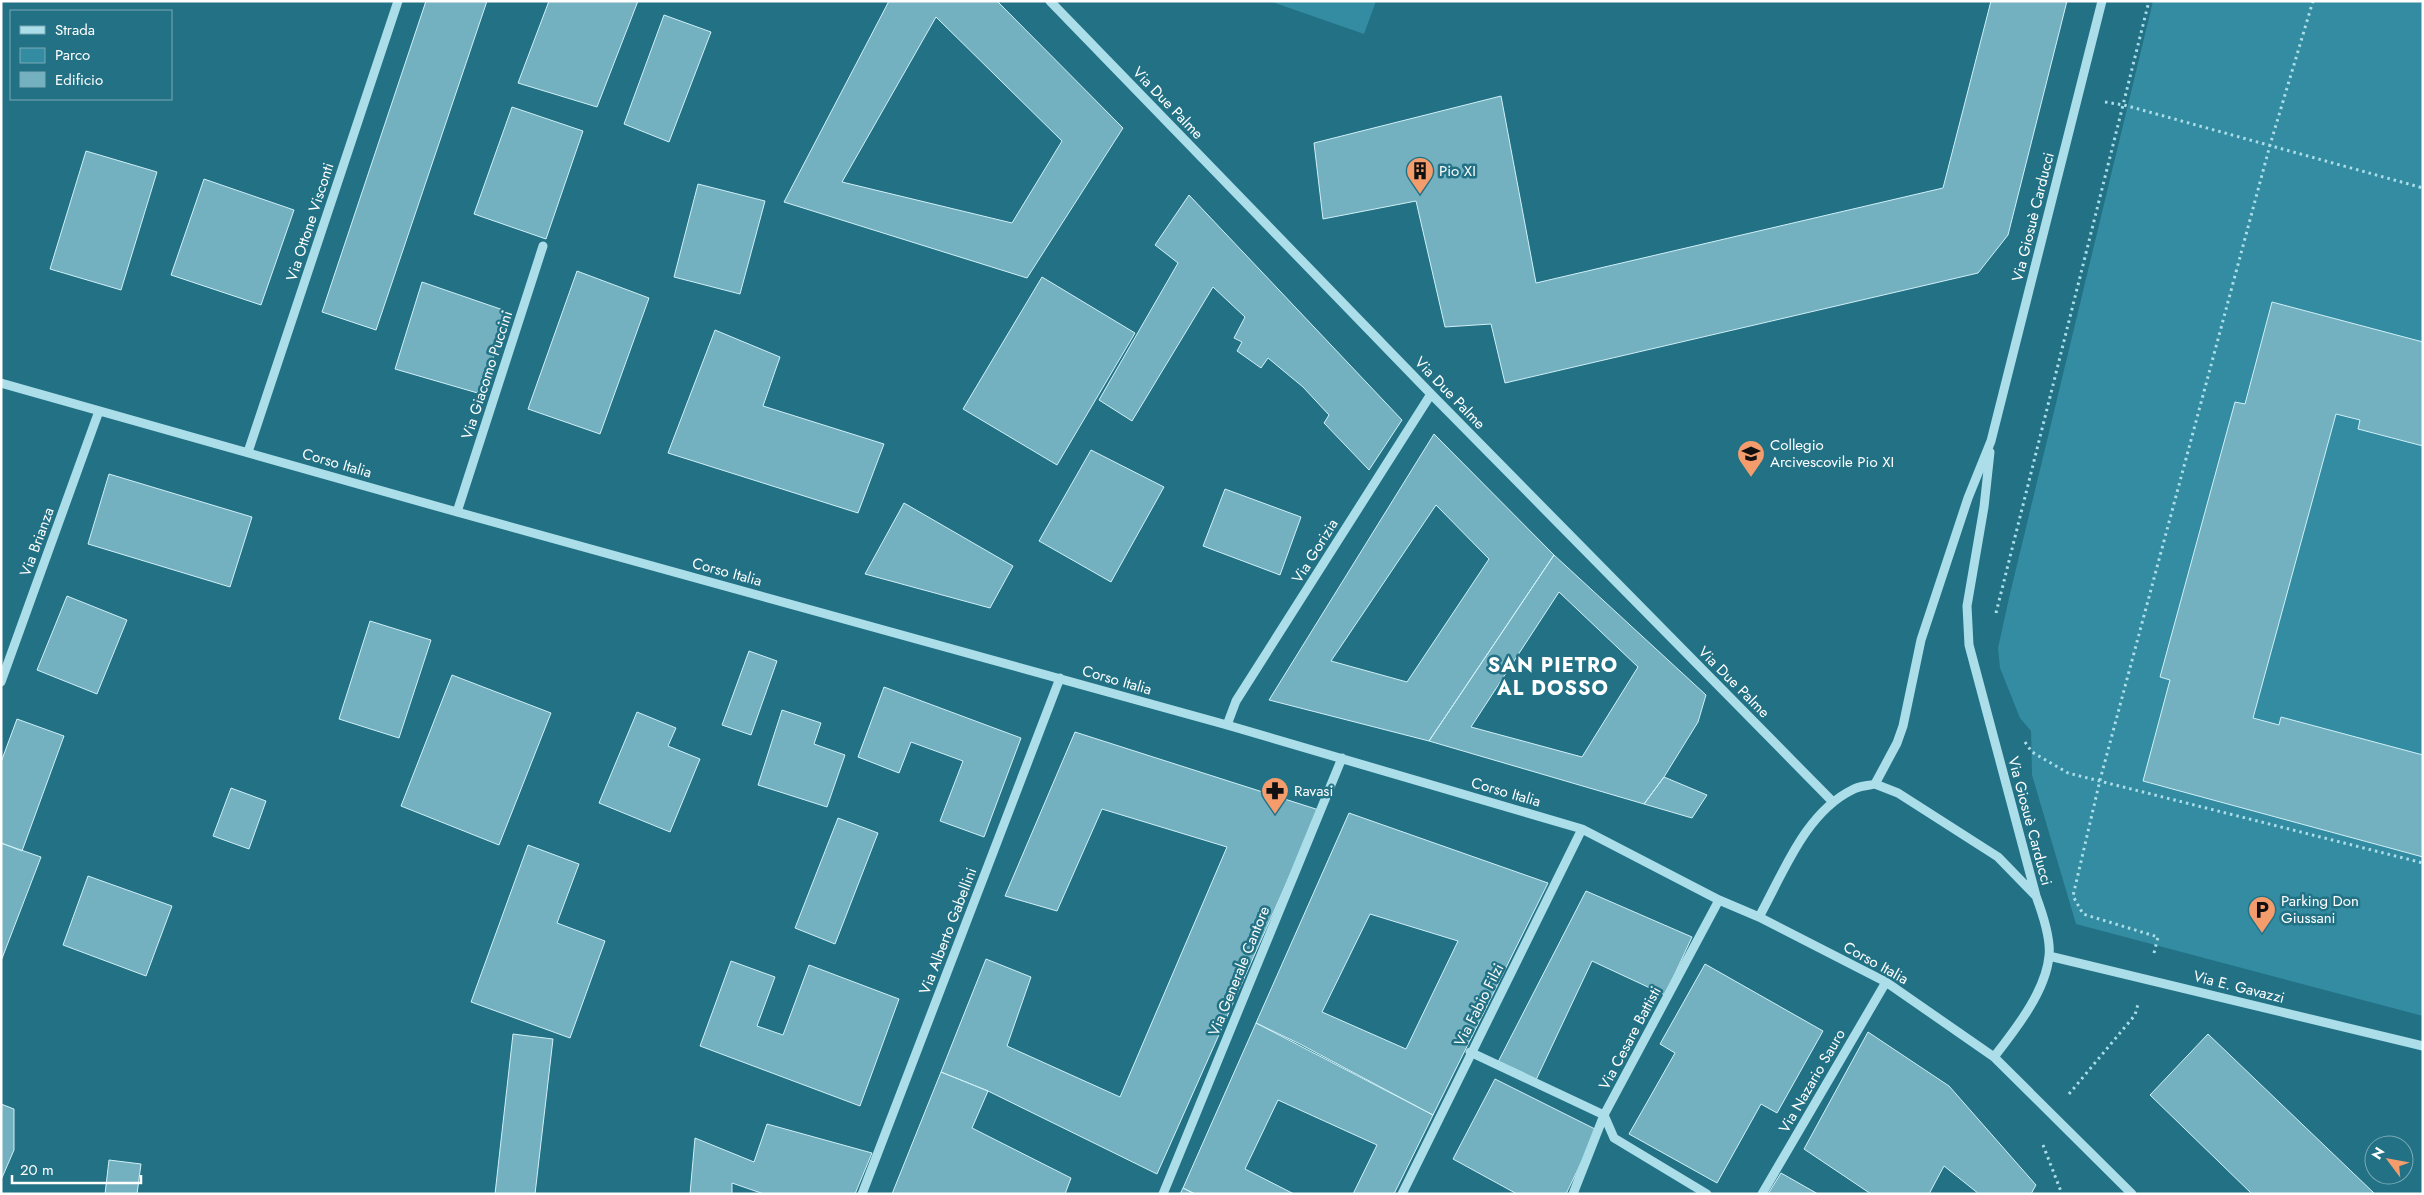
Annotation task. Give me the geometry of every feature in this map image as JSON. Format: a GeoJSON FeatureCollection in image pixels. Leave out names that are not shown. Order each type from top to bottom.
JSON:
{"type":"FeatureCollection","features":[{"type":"Feature","properties":{"kind":"street","name":"Via Ottone Visconti"},"geometry":{"type":"LineString","coordinates":[[248,452],[398,1]]}},
{"type":"Feature","properties":{"kind":"street","name":"Via Due Palme"},"geometry":{"type":"LineString","coordinates":[[1050,1],[1431,394],[1834,802]]}},
{"type":"Feature","properties":{"kind":"street","name":"Via Giosuè Carducci"},"geometry":{"type":"LineString","coordinates":[[2036,896],[1998,857],[1898,793],[1875,784],[1897,743],[1903,726],[1921,640],[1968,498],[1991,440],[2102,1]]}},
{"type":"Feature","properties":{"kind":"street","name":"Via Giacomo Puccini"},"geometry":{"type":"LineString","coordinates":[[457,512],[543,246]]}},
{"type":"Feature","properties":{"kind":"street","name":"Corso Italia"},"geometry":{"type":"LineString","coordinates":[[1,383],[457,512],[1227,725],[1582,829],[1886,982],[1994,1057],[2132,1194]]}},
{"type":"Feature","properties":{"kind":"street","name":"Via Gorizia"},"geometry":{"type":"LineString","coordinates":[[1227,725],[1236,701],[1431,394]]}},
{"type":"Feature","properties":{"kind":"street","name":"Via Brianza"},"geometry":{"type":"LineString","coordinates":[[1,682],[98,411]]}},
{"type":"Feature","properties":{"kind":"street","name":"Via Giosuè Carducci"},"geometry":{"type":"LineString","coordinates":[[1991,440],[1984,507],[1967,606],[1969,645],[2036,896]]}},
{"type":"Feature","properties":{"kind":"street","name":"Via Alberto Gabellini"},"geometry":{"type":"LineString","coordinates":[[862,1194],[1060,678]]}},
{"type":"Feature","properties":{"kind":"street","name":"Via Generale Cantore"},"geometry":{"type":"LineString","coordinates":[[1163,1194],[1342,758]]}},
{"type":"Feature","properties":{"kind":"street"},"geometry":{"type":"LineString","coordinates":[[1759,917],[1795,850],[1812,824],[1834,802],[1853,789],[1875,784]]}},
{"type":"Feature","properties":{"kind":"street","name":"Via Fabio Filzi"},"geometry":{"type":"LineString","coordinates":[[1402,1194],[1470,1052],[1582,829]]}},
{"type":"Feature","properties":{"kind":"street"},"geometry":{"type":"LineString","coordinates":[[1994,1057],[2015,1031],[2038,993],[2049,956],[2043,915],[2036,896]]}},
{"type":"Feature","properties":{"kind":"street","name":"Via Cesare Battisti"},"geometry":{"type":"LineString","coordinates":[[1574,1194],[1604,1115],[1720,900]]}},
{"type":"Feature","properties":{"kind":"street","name":"Via E. Gavazzi"},"geometry":{"type":"LineString","coordinates":[[2049,956],[2423,1046]]}},
{"type":"Feature","properties":{"kind":"street","name":"Via Nazario Sauro"},"geometry":{"type":"LineString","coordinates":[[1762,1194],[1886,982]]}},
{"type":"Feature","properties":{"kind":"street"},"geometry":{"type":"LineString","coordinates":[[1470,1052],[1604,1115],[1614,1138],[1707,1194]]}},
{"type":"Feature","properties":{"kind":"path"},"geometry":{"type":"LineString","coordinates":[[1994,623],[2149,1]]}},
{"type":"Feature","properties":{"kind":"path"},"geometry":{"type":"LineString","coordinates":[[2100,780],[2270,145],[2313,1]]}},
{"type":"Feature","properties":{"kind":"path"},"geometry":{"type":"LineString","coordinates":[[2077,98],[2124,105],[2423,188]]}},
{"type":"Feature","properties":{"kind":"path"},"geometry":{"type":"LineString","coordinates":[[2022,738],[2032,752],[2068,773],[2423,863]]}},
{"type":"Feature","properties":{"kind":"green space"},"geometry":{"type":"Polygon","coordinates":[[[1269,1],[1376,1],[1364,34],[1269,1]]]}},
{"type":"Feature","properties":{"kind":"green space"},"geometry":{"type":"Polygon","coordinates":[[[2153,1],[2423,1],[2423,1016],[2076,924],[2032,775],[2031,731],[2020,718],[2000,668],[1998,648],[2009,598],[2153,1]]]}},
{"type":"Feature","properties":{"kind":"building"},"geometry":{"type":"Polygon","coordinates":[[[426,1],[487,1],[376,330],[322,312],[426,1]]]}},
{"type":"Feature","properties":{"kind":"building"},"geometry":{"type":"Polygon","coordinates":[[[549,1],[638,1],[597,107],[518,83],[549,1]]]}},
{"type":"Feature","properties":{"kind":"building"},"geometry":{"type":"Polygon","coordinates":[[[889,1],[997,1],[1123,128],[1027,278],[784,202],[889,1]],[[936,17],[842,182],[1012,223],[1062,141],[936,17]]]}},
{"type":"Feature","properties":{"kind":"building","name":"Pio XI"},"geometry":{"type":"Polygon","coordinates":[[[1991,1],[2067,1],[2008,235],[1978,273],[1505,383],[1491,324],[1445,327],[1416,201],[1323,219],[1314,143],[1501,96],[1536,283],[1943,188],[1991,1]]]}},
{"type":"Feature","properties":{"kind":"building"},"geometry":{"type":"Polygon","coordinates":[[[664,15],[711,32],[669,142],[624,124],[664,15]]]}},
{"type":"Feature","properties":{"kind":"building"},"geometry":{"type":"Polygon","coordinates":[[[512,107],[583,131],[546,239],[474,214],[512,107]]]}},
{"type":"Feature","properties":{"kind":"building"},"geometry":{"type":"Polygon","coordinates":[[[86,151],[157,172],[121,290],[50,269],[86,151]]]}},
{"type":"Feature","properties":{"kind":"building"},"geometry":{"type":"Polygon","coordinates":[[[204,179],[294,210],[261,305],[171,275],[204,179]]]}},
{"type":"Feature","properties":{"kind":"building"},"geometry":{"type":"Polygon","coordinates":[[[698,184],[765,201],[740,294],[674,277],[698,184]]]}},
{"type":"Feature","properties":{"kind":"building"},"geometry":{"type":"Polygon","coordinates":[[[1189,195],[1402,420],[1369,470],[1324,423],[1329,415],[1303,387],[1268,358],[1261,368],[1237,351],[1242,342],[1234,338],[1245,317],[1213,287],[1132,421],[1099,400],[1178,263],[1155,245],[1189,195]]]}},
{"type":"Feature","properties":{"kind":"building"},"geometry":{"type":"Polygon","coordinates":[[[577,271],[649,298],[600,434],[528,409],[577,271]]]}},
{"type":"Feature","properties":{"kind":"building"},"geometry":{"type":"Polygon","coordinates":[[[1042,277],[1135,333],[1057,465],[963,409],[1042,277]]]}},
{"type":"Feature","properties":{"kind":"building"},"geometry":{"type":"Polygon","coordinates":[[[422,282],[509,312],[481,394],[395,369],[422,282]]]}},
{"type":"Feature","properties":{"kind":"building"},"geometry":{"type":"Polygon","coordinates":[[[2272,302],[2423,342],[2423,446],[2358,429],[2360,420],[2336,414],[2253,718],[2279,725],[2281,717],[2423,755],[2423,857],[2143,781],[2170,680],[2160,677],[2235,402],[2245,404],[2272,302]]]}},
{"type":"Feature","properties":{"kind":"building"},"geometry":{"type":"Polygon","coordinates":[[[715,330],[780,357],[763,406],[884,444],[858,513],[668,453],[715,330]]]}},
{"type":"Feature","properties":{"kind":"building"},"geometry":{"type":"Polygon","coordinates":[[[1434,434],[1554,555],[1429,741],[1269,700],[1434,434]],[[1436,505],[1331,661],[1407,682],[1489,559],[1436,505]]]}},
{"type":"Feature","properties":{"kind":"building"},"geometry":{"type":"Polygon","coordinates":[[[1091,450],[1164,487],[1111,582],[1039,541],[1091,450]]]}},
{"type":"Feature","properties":{"kind":"building"},"geometry":{"type":"Polygon","coordinates":[[[109,474],[252,517],[230,587],[88,544],[109,474]]]}},
{"type":"Feature","properties":{"kind":"building"},"geometry":{"type":"Polygon","coordinates":[[[1225,489],[1301,517],[1280,575],[1203,546],[1225,489]]]}},
{"type":"Feature","properties":{"kind":"building"},"geometry":{"type":"Polygon","coordinates":[[[904,503],[1013,566],[990,608],[865,574],[904,503]]]}},
{"type":"Feature","properties":{"kind":"building"},"geometry":{"type":"Polygon","coordinates":[[[1554,555],[1706,695],[1698,722],[1664,777],[1644,804],[1429,741],[1554,555]],[[1559,592],[1471,727],[1582,757],[1638,667],[1559,592]]]}},
{"type":"Feature","properties":{"kind":"building"},"geometry":{"type":"Polygon","coordinates":[[[67,596],[127,620],[97,694],[37,670],[67,596]]]}},
{"type":"Feature","properties":{"kind":"building"},"geometry":{"type":"Polygon","coordinates":[[[370,621],[431,640],[399,738],[339,719],[370,621]]]}},
{"type":"Feature","properties":{"kind":"building"},"geometry":{"type":"Polygon","coordinates":[[[749,651],[777,661],[751,735],[722,725],[749,651]]]}},
{"type":"Feature","properties":{"kind":"building"},"geometry":{"type":"Polygon","coordinates":[[[452,675],[551,713],[499,845],[401,806],[452,675]]]}},
{"type":"Feature","properties":{"kind":"building"},"geometry":{"type":"Polygon","coordinates":[[[884,687],[1021,738],[984,837],[940,821],[963,761],[911,742],[899,773],[858,757],[884,687]]]}},
{"type":"Feature","properties":{"kind":"building"},"geometry":{"type":"Polygon","coordinates":[[[782,710],[821,723],[814,744],[845,755],[827,807],[758,785],[782,710]]]}},
{"type":"Feature","properties":{"kind":"building"},"geometry":{"type":"Polygon","coordinates":[[[637,712],[676,728],[668,746],[700,759],[670,832],[599,803],[637,712]]]}},
{"type":"Feature","properties":{"kind":"building"},"geometry":{"type":"Polygon","coordinates":[[[17,719],[64,736],[22,851],[1,843],[1,762],[17,719]]]}},
{"type":"Feature","properties":{"kind":"building"},"geometry":{"type":"Polygon","coordinates":[[[1075,732],[1319,810],[1157,1174],[988,1091],[941,1072],[986,959],[1031,977],[1007,1046],[1120,1097],[1227,847],[1102,809],[1057,911],[1005,896],[1075,732]]]}},
{"type":"Feature","properties":{"kind":"building"},"geometry":{"type":"Polygon","coordinates":[[[1664,777],[1707,795],[1692,818],[1644,804],[1664,777]]]}},
{"type":"Feature","properties":{"kind":"building"},"geometry":{"type":"Polygon","coordinates":[[[231,788],[266,801],[249,849],[213,836],[231,788]]]}},
{"type":"Feature","properties":{"kind":"building"},"geometry":{"type":"Polygon","coordinates":[[[1349,813],[1548,883],[1433,1115],[1300,1044],[1256,1023],[1349,813]],[[1370,914],[1322,1012],[1406,1049],[1458,941],[1370,914]]]}},
{"type":"Feature","properties":{"kind":"building"},"geometry":{"type":"Polygon","coordinates":[[[838,818],[878,833],[835,944],[795,928],[838,818]]]}},
{"type":"Feature","properties":{"kind":"building"},"geometry":{"type":"Polygon","coordinates":[[[1,843],[41,857],[1,961],[1,843]]]}},
{"type":"Feature","properties":{"kind":"building"},"geometry":{"type":"Polygon","coordinates":[[[528,845],[579,864],[557,923],[605,941],[570,1038],[471,1002],[528,845]]]}},
{"type":"Feature","properties":{"kind":"building"},"geometry":{"type":"Polygon","coordinates":[[[88,876],[172,906],[146,976],[63,945],[88,876]]]}},
{"type":"Feature","properties":{"kind":"building"},"geometry":{"type":"Polygon","coordinates":[[[1586,891],[1692,937],[1665,995],[1592,961],[1535,1082],[1497,1064],[1586,891]]]}},
{"type":"Feature","properties":{"kind":"building"},"geometry":{"type":"Polygon","coordinates":[[[731,961],[775,977],[757,1026],[783,1035],[809,965],[899,999],[860,1106],[700,1046],[731,961]]]}},
{"type":"Feature","properties":{"kind":"building"},"geometry":{"type":"Polygon","coordinates":[[[1705,964],[1823,1031],[1777,1113],[1761,1104],[1717,1183],[1629,1134],[1675,1053],[1660,1044],[1705,964]]]}},
{"type":"Feature","properties":{"kind":"building"},"geometry":{"type":"Polygon","coordinates":[[[1256,1023],[1433,1115],[1394,1194],[1353,1194],[1377,1145],[1278,1100],[1245,1169],[1294,1194],[1195,1194],[1183,1188],[1256,1023]]]}},
{"type":"Feature","properties":{"kind":"building"},"geometry":{"type":"Polygon","coordinates":[[[1868,1032],[1949,1086],[2036,1185],[2031,1194],[1979,1194],[1944,1166],[1929,1194],[1871,1194],[1804,1149],[1868,1032]]]}},
{"type":"Feature","properties":{"kind":"building"},"geometry":{"type":"Polygon","coordinates":[[[513,1034],[553,1039],[535,1194],[495,1194],[513,1034]]]}},
{"type":"Feature","properties":{"kind":"building"},"geometry":{"type":"Polygon","coordinates":[[[2208,1034],[2375,1194],[2252,1194],[2150,1095],[2208,1034]]]}},
{"type":"Feature","properties":{"kind":"building"},"geometry":{"type":"Polygon","coordinates":[[[941,1072],[988,1091],[972,1128],[1071,1178],[1065,1194],[892,1194],[941,1072]]]}},
{"type":"Feature","properties":{"kind":"building"},"geometry":{"type":"Polygon","coordinates":[[[1495,1079],[1597,1130],[1566,1194],[1517,1194],[1453,1159],[1495,1079]]]}},
{"type":"Feature","properties":{"kind":"building"},"geometry":{"type":"Polygon","coordinates":[[[1,1104],[14,1109],[14,1150],[1,1180],[1,1104]]]}},
{"type":"Feature","properties":{"kind":"building"},"geometry":{"type":"Polygon","coordinates":[[[767,1124],[872,1153],[855,1194],[764,1194],[732,1183],[732,1194],[690,1194],[695,1138],[754,1162],[767,1124]]]}},
{"type":"Feature","properties":{"kind":"building"},"geometry":{"type":"Polygon","coordinates":[[[109,1160],[141,1164],[137,1194],[105,1194],[109,1160]]]}},
{"type":"Feature","properties":{"kind":"building"},"geometry":{"type":"Polygon","coordinates":[[[1781,1173],[1818,1194],[1768,1194],[1781,1173]]]}},
{"type":"Feature","properties":{"kind":"building"},"geometry":{"type":"Polygon","coordinates":[[[1183,1188],[1195,1194],[1180,1194],[1183,1188]]]}},
{"type":"Feature","properties":{"kind":"place","name":"Pio XI"},"geometry":{"type":"Point","coordinates":[1420,195]}},
{"type":"Feature","properties":{"kind":"place","name":"Collegio Arcivescovile Pio XI"},"geometry":{"type":"Point","coordinates":[1751,478]}},
{"type":"Feature","properties":{"kind":"place","name":"Ravasi"},"geometry":{"type":"Point","coordinates":[1275,815]}},
{"type":"Feature","properties":{"kind":"place","name":"Parking Don Giussani"},"geometry":{"type":"Point","coordinates":[2262,934]}},
{"type":"Feature","properties":{"kind":"district","name":"SAN PIETRO AL DOSSO"},"geometry":{"type":"Point","coordinates":[1553,676]}}]}
